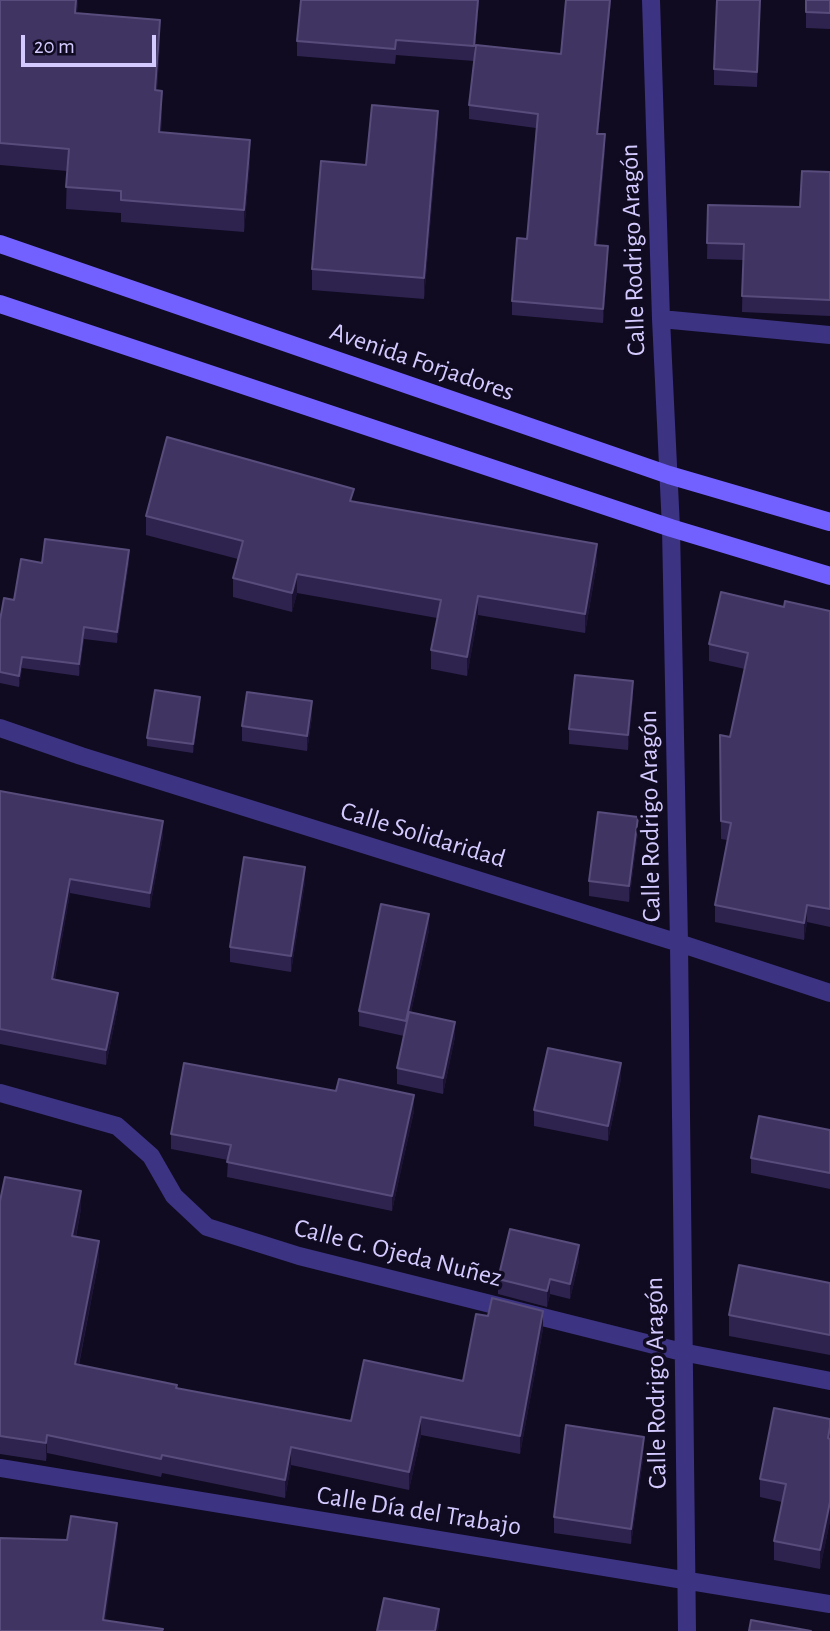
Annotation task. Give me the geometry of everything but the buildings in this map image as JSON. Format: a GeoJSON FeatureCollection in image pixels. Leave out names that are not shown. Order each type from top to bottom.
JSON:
{"type":"FeatureCollection","features":[{"type":"Feature","properties":{"kind":"main road","name":"Avenida Forjadores"},"geometry":{"type":"LineString","coordinates":[[0,244],[669,475],[830,523]]}},
{"type":"Feature","properties":{"kind":"main road"},"geometry":{"type":"LineString","coordinates":[[0,304],[671,528],[830,576]]}},
{"type":"Feature","properties":{"kind":"street","name":"Calle Rodrigo Aragón"},"geometry":{"type":"LineString","coordinates":[[651,0],[671,528],[679,943],[684,1581],[687,1631]]}},
{"type":"Feature","properties":{"kind":"street"},"geometry":{"type":"LineString","coordinates":[[661,319],[830,335]]}},
{"type":"Feature","properties":{"kind":"street","name":"Calle Solidaridad"},"geometry":{"type":"LineString","coordinates":[[0,728],[830,993]]}},
{"type":"Feature","properties":{"kind":"street","name":"Calle G. Ojeda Nuñez"},"geometry":{"type":"LineString","coordinates":[[0,1093],[117,1126],[151,1156],[174,1196],[207,1227],[299,1255],[682,1352],[830,1381]]}},
{"type":"Feature","properties":{"kind":"street","name":"Calle Día del Trabajo"},"geometry":{"type":"LineString","coordinates":[[0,1468],[830,1604]]}}]}
